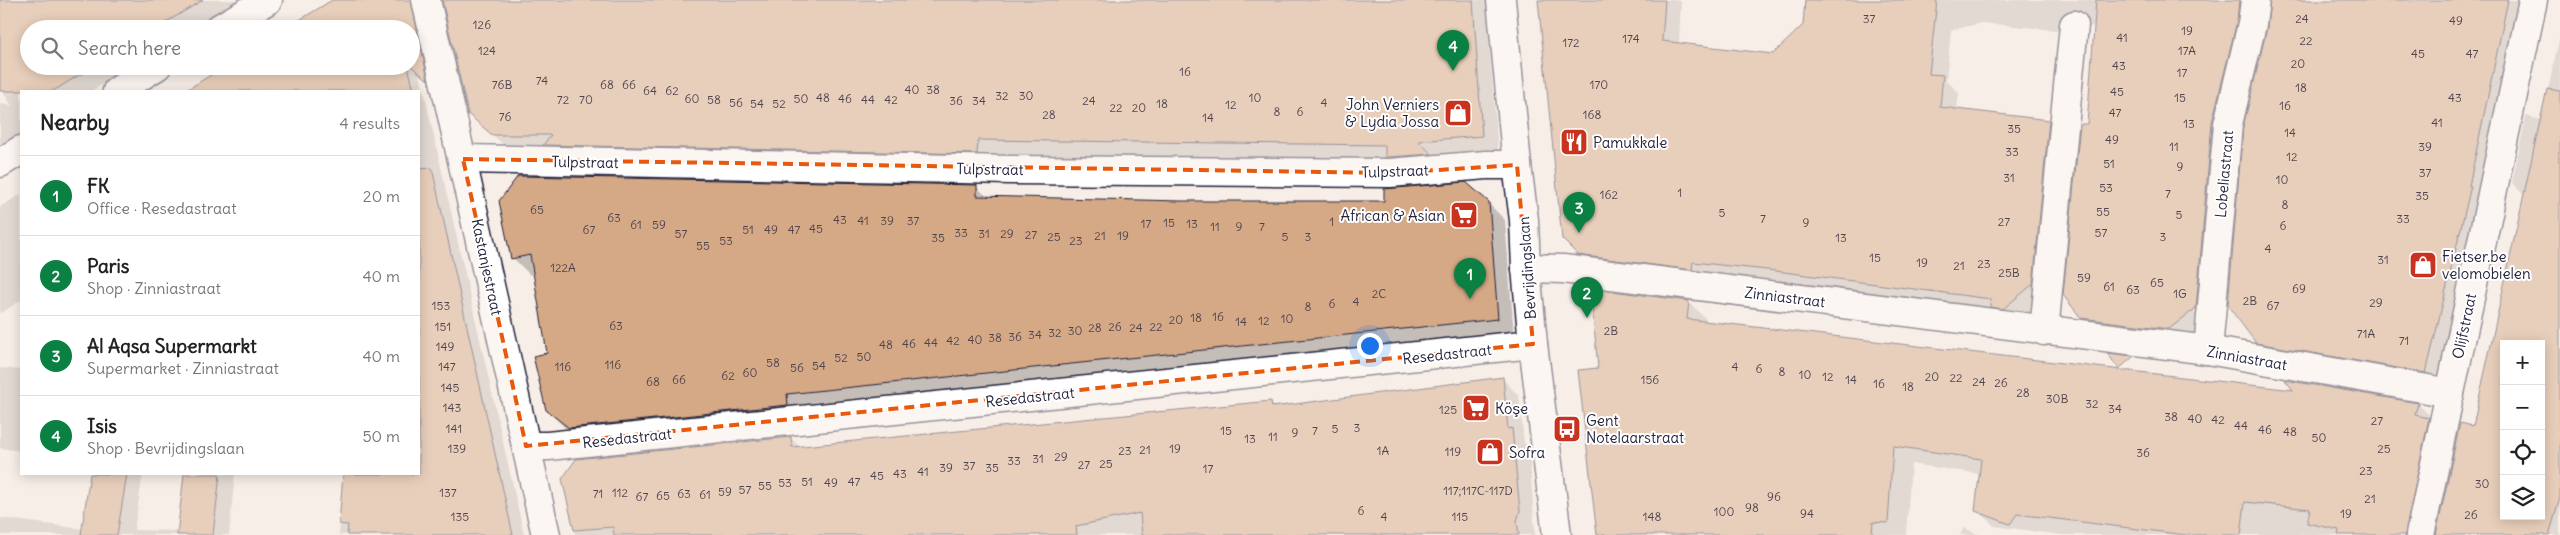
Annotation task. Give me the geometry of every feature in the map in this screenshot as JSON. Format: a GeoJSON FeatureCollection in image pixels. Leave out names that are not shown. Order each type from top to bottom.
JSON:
{"type":"FeatureCollection","features":[{"type":"Feature","properties":{"kind":"street"},"geometry":{"type":"LineString","coordinates":[[234,20],[268,0]]}},
{"type":"Feature","properties":{"kind":"street","name":"Kastanjestraat"},"geometry":{"type":"LineString","coordinates":[[426,0],[546,535]]}},
{"type":"Feature","properties":{"kind":"street","name":"Bevrijdingslaan"},"geometry":{"type":"LineString","coordinates":[[1502,0],[1524,220],[1533,344],[1557,535]]}},
{"type":"Feature","properties":{"kind":"street","name":"Lobeliastraat"},"geometry":{"type":"LineString","coordinates":[[2208,350],[2228,124],[2252,24],[2255,0]]}},
{"type":"Feature","properties":{"kind":"street","name":"Olijfstraat"},"geometry":{"type":"LineString","coordinates":[[2420,535],[2533,0]]}},
{"type":"Feature","properties":{"kind":"street"},"geometry":{"type":"LineString","coordinates":[[2044,331],[2074,25]]}},
{"type":"Feature","properties":{"kind":"street"},"geometry":{"type":"LineString","coordinates":[[119,90],[143,75]]}},
{"type":"Feature","properties":{"kind":"street"},"geometry":{"type":"LineString","coordinates":[[0,163],[20,151]]}},
{"type":"Feature","properties":{"kind":"street","name":"Tulpstraat"},"geometry":{"type":"LineString","coordinates":[[463,159],[1011,170],[1380,173],[1517,165]]}},
{"type":"Feature","properties":{"kind":"street","name":"Zinniastraat"},"geometry":{"type":"LineString","coordinates":[[1526,268],[1563,268],[2044,331],[2208,350],[2450,393]]}},
{"type":"Feature","properties":{"kind":"street","name":"Resedastraat"},"geometry":{"type":"LineString","coordinates":[[526,446],[548,446],[1533,344]]}},
{"type":"Feature","properties":{"kind":"highlighted area"},"geometry":{"type":"Polygon","coordinates":[[[463,159],[1390,173],[1517,165],[1533,344],[526,446],[463,159]]]}},
{"type":"Feature","properties":{"kind":"building"},"geometry":{"type":"Polygon","coordinates":[[[0,0],[203,0],[170,20],[20,20],[20,75],[79,75],[55,90],[0,91],[0,0]]]}},
{"type":"Feature","properties":{"kind":"building"},"geometry":{"type":"Polygon","coordinates":[[[332,0],[411,0],[415,20],[300,20],[332,0]]]}},
{"type":"Feature","properties":{"kind":"building"},"geometry":{"type":"Polygon","coordinates":[[[442,0],[1473,0],[1482,136],[1418,141],[1432,154],[1389,157],[1385,157],[1385,145],[978,140],[977,154],[543,145],[551,135],[492,135],[468,114],[442,0]]]}},
{"type":"Feature","properties":{"kind":"building"},"geometry":{"type":"Polygon","coordinates":[[[1538,0],[1665,0],[1662,41],[1773,54],[1803,25],[1805,0],[1937,0],[1929,74],[1943,75],[1940,107],[2049,120],[2033,284],[2003,309],[1990,307],[1991,299],[1776,271],[1693,262],[1692,270],[1578,255],[1562,239],[1538,0]]]}},
{"type":"Feature","properties":{"kind":"building"},"geometry":{"type":"Polygon","coordinates":[[[2096,0],[2239,0],[2237,21],[2212,122],[2196,308],[2169,329],[2081,318],[2063,295],[2080,124],[2087,124],[2096,0]]]}},
{"type":"Feature","properties":{"kind":"building"},"geometry":{"type":"Polygon","coordinates":[[[2270,0],[2508,0],[2469,186],[2471,186],[2426,373],[2256,343],[2228,306],[2243,127],[2267,28],[2270,0]]]}},
{"type":"Feature","properties":{"kind":"building"},"geometry":{"type":"Polygon","coordinates":[[[420,42],[428,80],[420,73],[420,42]]]}},
{"type":"Feature","properties":{"kind":"building"},"geometry":{"type":"Polygon","coordinates":[[[211,75],[410,75],[414,90],[187,90],[211,75]]]}},
{"type":"Feature","properties":{"kind":"building"},"geometry":{"type":"Polygon","coordinates":[[[2547,89],[2560,91],[2560,498],[2549,535],[2436,535],[2460,423],[2473,426],[2547,89]]]}},
{"type":"Feature","properties":{"kind":"building"},"geometry":{"type":"Polygon","coordinates":[[[432,168],[513,535],[347,535],[348,525],[339,524],[343,475],[420,475],[420,169],[432,168]]]}},
{"type":"Feature","properties":{"kind":"building"},"geometry":{"type":"Polygon","coordinates":[[[518,176],[977,185],[977,196],[1181,201],[1384,201],[1384,189],[1466,182],[1489,202],[1498,319],[787,394],[788,405],[569,428],[546,410],[533,356],[547,353],[530,255],[511,259],[499,201],[518,176]]]}},
{"type":"Feature","properties":{"kind":"building"},"geometry":{"type":"Polygon","coordinates":[[[1596,289],[1689,301],[1687,319],[2293,390],[2285,380],[2418,403],[2415,415],[2429,418],[2405,535],[2338,535],[2339,530],[2307,523],[2310,509],[2245,502],[2241,535],[2186,535],[2017,514],[2010,524],[1975,511],[1981,459],[1893,446],[1888,523],[1873,522],[1872,535],[1597,535],[1578,370],[1598,368],[1591,295],[1596,289]]]}},
{"type":"Feature","properties":{"kind":"building"},"geometry":{"type":"Polygon","coordinates":[[[2107,353],[2134,356],[2119,369],[2107,353]]]}},
{"type":"Feature","properties":{"kind":"building"},"geometry":{"type":"Polygon","coordinates":[[[1503,377],[1508,429],[1512,428],[1520,511],[1517,521],[1519,535],[1142,535],[1140,513],[1076,526],[1077,535],[614,535],[613,527],[574,530],[562,479],[576,459],[791,437],[792,447],[1271,401],[1272,407],[1503,377]]]}},
{"type":"Feature","properties":{"kind":"building"},"geometry":{"type":"Polygon","coordinates":[[[90,475],[127,475],[117,535],[81,535],[90,475]]]}},
{"type":"Feature","properties":{"kind":"building"},"geometry":{"type":"Polygon","coordinates":[[[184,475],[220,475],[213,535],[177,535],[184,475]]]}},
{"type":"Feature","properties":{"kind":"place","name":"Isis"},"geometry":{"type":"Point","coordinates":[1453,71]}},
{"type":"Feature","properties":{"kind":"place","name":"John Verniers & Lydia Jossa"},"geometry":{"type":"Point","coordinates":[1458,113]}},
{"type":"Feature","properties":{"kind":"place","name":"Pamukkale"},"geometry":{"type":"Point","coordinates":[1574,142]}},
{"type":"Feature","properties":{"kind":"place","name":"African & Asian"},"geometry":{"type":"Point","coordinates":[1464,215]}},
{"type":"Feature","properties":{"kind":"place","name":"Al Aqsa Supermarkt"},"geometry":{"type":"Point","coordinates":[1579,233]}},
{"type":"Feature","properties":{"kind":"place","name":"Fietser.be velomobielen"},"geometry":{"type":"Point","coordinates":[2423,265]}},
{"type":"Feature","properties":{"kind":"place","name":"FK"},"geometry":{"type":"Point","coordinates":[1470,299]}},
{"type":"Feature","properties":{"kind":"place","name":"Paris"},"geometry":{"type":"Point","coordinates":[1587,318]}},
{"type":"Feature","properties":{"kind":"place","name":"Köşe"},"geometry":{"type":"Point","coordinates":[1476,408]}},
{"type":"Feature","properties":{"kind":"place","name":"Gent Notelaarstraat"},"geometry":{"type":"Point","coordinates":[1567,429]}},
{"type":"Feature","properties":{"kind":"place","name":"Sofra"},"geometry":{"type":"Point","coordinates":[1490,452]}}]}
